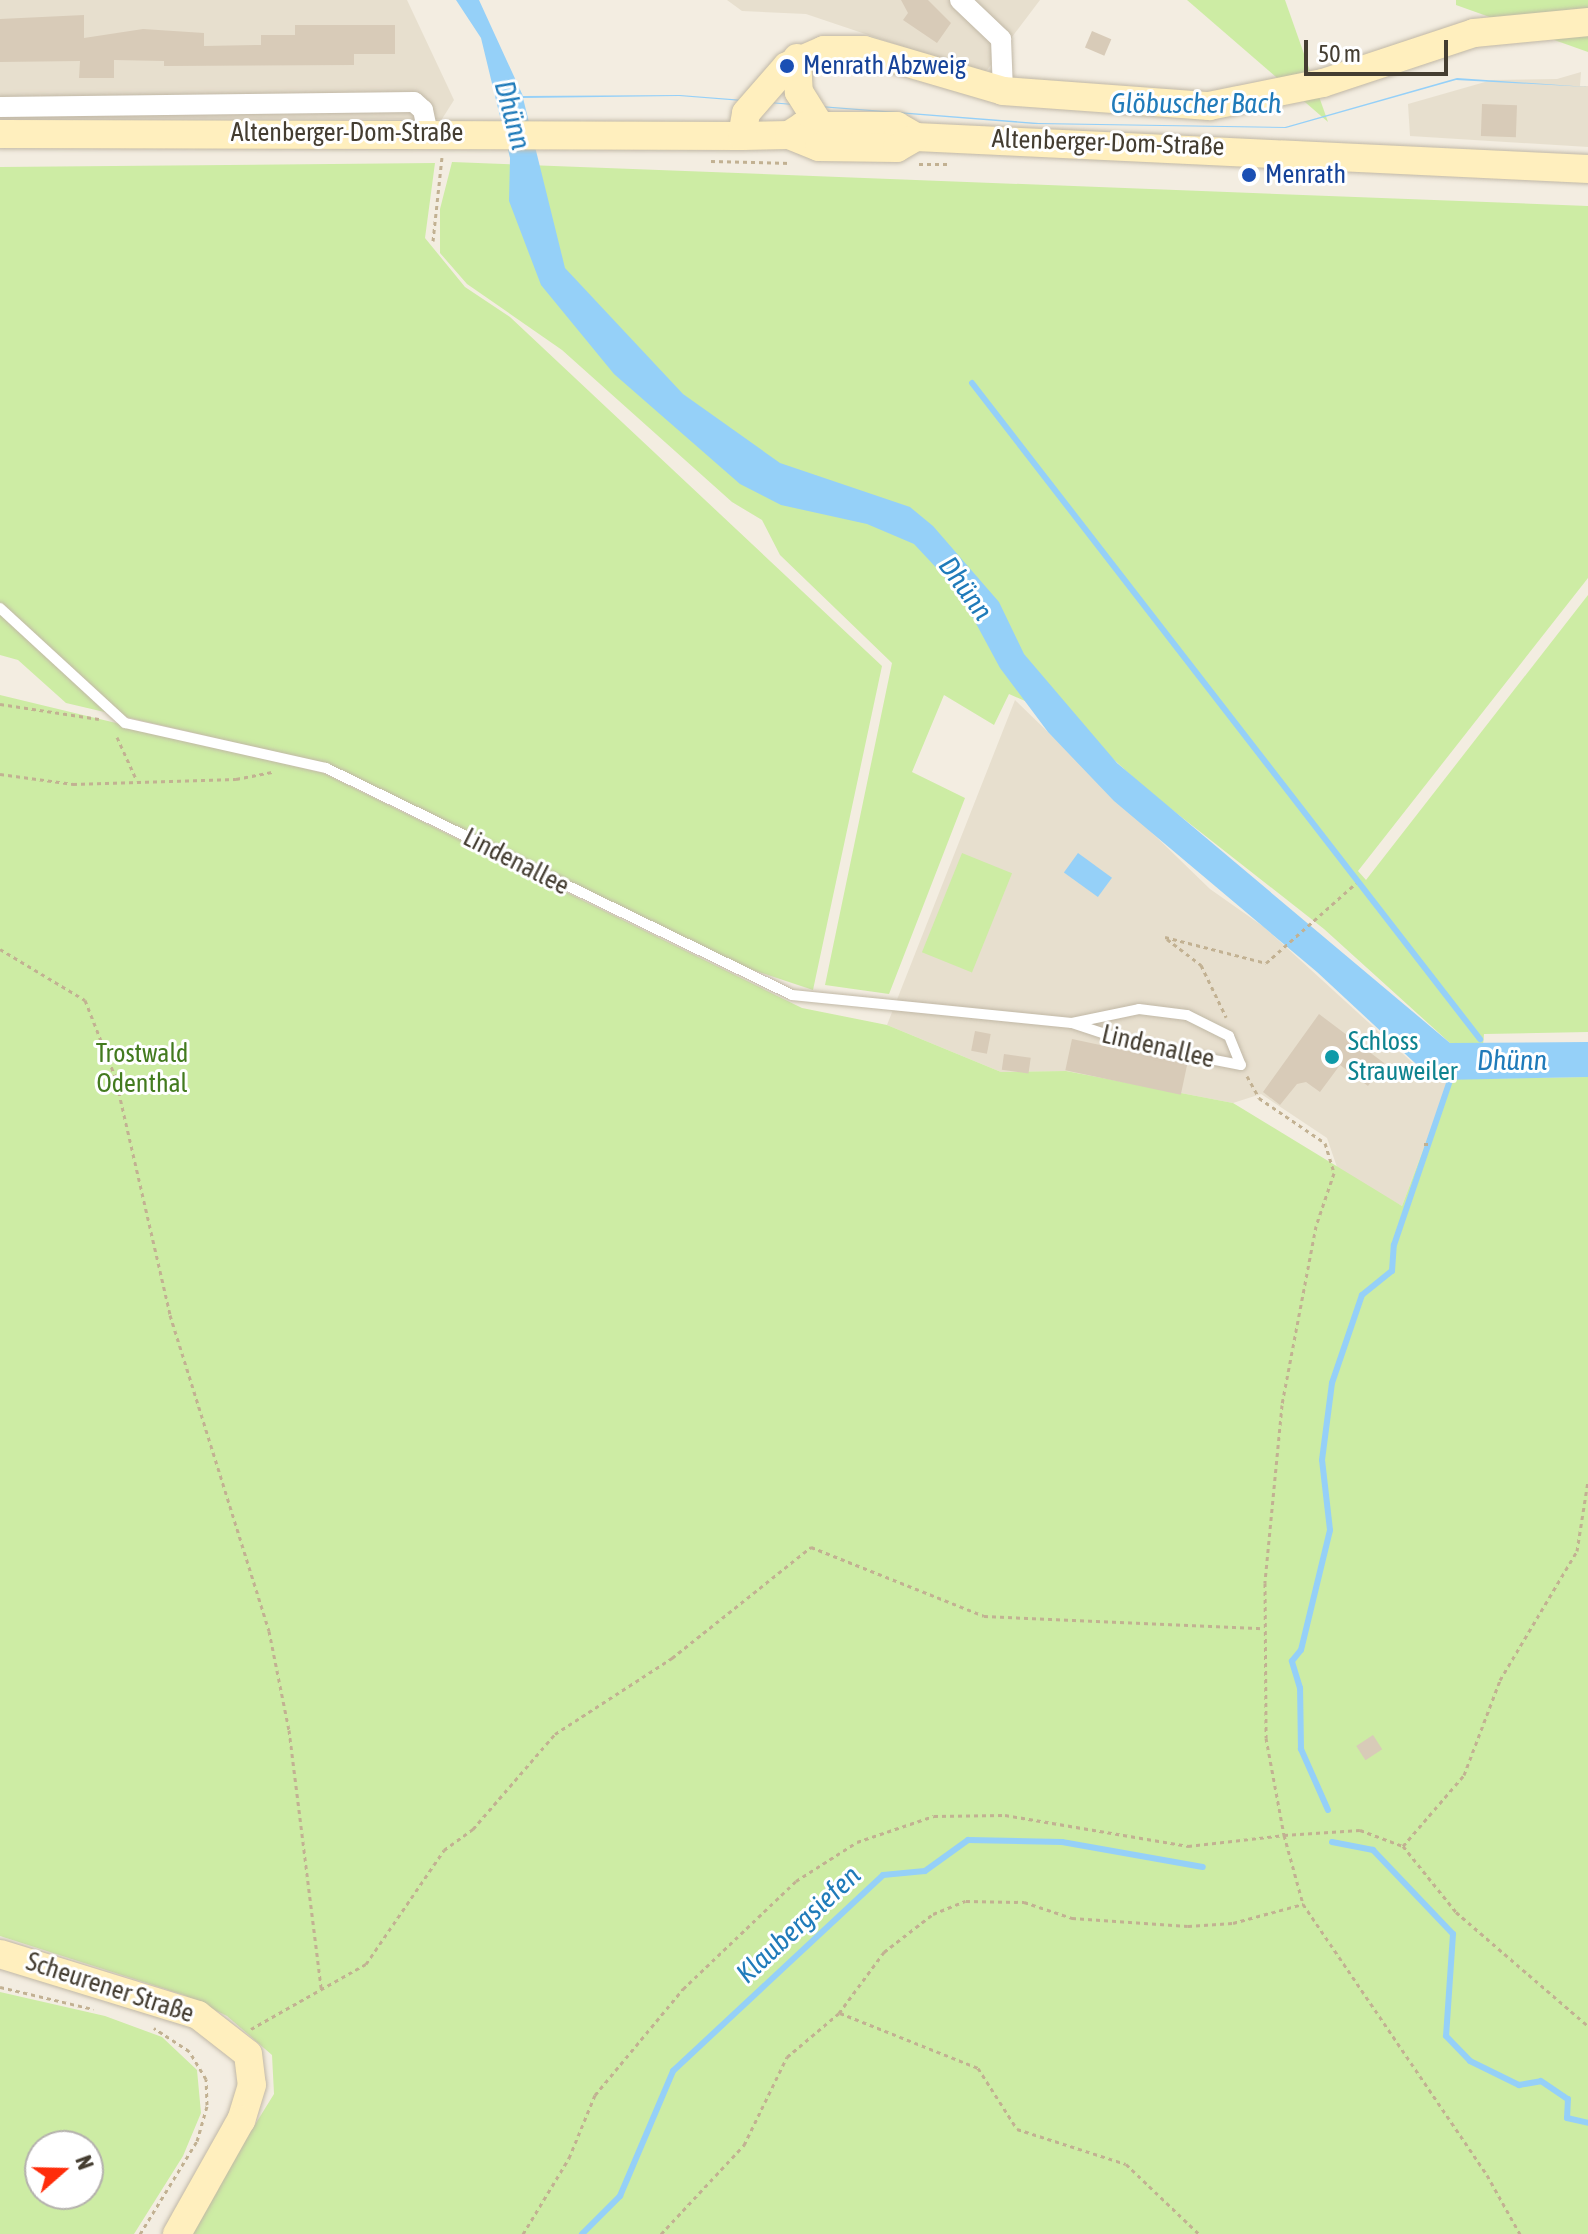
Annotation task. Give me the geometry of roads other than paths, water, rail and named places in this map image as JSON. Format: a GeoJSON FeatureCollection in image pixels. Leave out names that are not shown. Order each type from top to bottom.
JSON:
{"type":"FeatureCollection","features":[{"type":"Feature","properties":{"kind":"main road"},"geometry":{"type":"LineString","coordinates":[[742,136],[746,113],[797,58],[824,50],[864,50],[1003,91],[1209,106],[1323,83],[1474,33],[1588,22]]}},
{"type":"Feature","properties":{"kind":"main road"},"geometry":{"type":"LineString","coordinates":[[797,58],[799,92],[820,126]]}},
{"type":"Feature","properties":{"kind":"main road","name":"Altenberger-Dom-Straße"},"geometry":{"type":"LineString","coordinates":[[0,134],[543,132],[742,136],[789,135],[820,126],[897,126],[916,137],[1588,169]]}},
{"type":"Feature","properties":{"kind":"main road","name":"Altenberger-Dom-Straße"},"geometry":{"type":"LineString","coordinates":[[789,135],[819,147],[897,148],[916,137]]}},
{"type":"Feature","properties":{"kind":"main road","name":"Scheurener Straße"},"geometry":{"type":"LineString","coordinates":[[0,1954],[198,2015],[233,2037],[248,2054],[252,2085],[241,2120],[177,2234]]}},
{"type":"Feature","properties":{"kind":"street"},"geometry":{"type":"LineString","coordinates":[[960,0],[1001,39],[1003,91]]}},
{"type":"Feature","properties":{"kind":"street"},"geometry":{"type":"LineString","coordinates":[[0,107],[414,102],[423,110],[435,133]]}},
{"type":"Feature","properties":{"kind":"lane","name":"Lindenallee"},"geometry":{"type":"LineString","coordinates":[[0,608],[125,723],[312,764],[792,995],[1072,1023],[1138,1045],[1241,1065],[1229,1036],[1171,1011],[1139,1009],[1072,1023]]}},
{"type":"Feature","properties":{"kind":"water","name":"Dhünn"},"geometry":{"type":"Polygon","coordinates":[[[456,0],[479,0],[523,96],[680,95],[1039,123],[1285,127],[1457,78],[1588,87],[1456,80],[1286,128],[1034,124],[679,96],[523,98],[565,268],[683,394],[780,463],[910,507],[933,526],[999,602],[1024,654],[1117,763],[1450,1043],[1588,1042],[1588,1077],[1443,1080],[1415,1063],[1317,972],[1114,801],[1048,732],[1000,668],[959,592],[914,544],[867,524],[781,505],[740,484],[614,374],[541,285],[509,201],[510,158],[481,38],[456,0]]]}},
{"type":"Feature","properties":{"kind":"water"},"geometry":{"type":"Polygon","coordinates":[[[1078,853],[1112,878],[1098,897],[1064,872],[1078,853]]]}},
{"type":"Feature","properties":{"kind":"waterway","name":"Dhünn"},"geometry":{"type":"LineString","coordinates":[[972,383],[1480,1039]]}},
{"type":"Feature","properties":{"kind":"waterway"},"geometry":{"type":"LineString","coordinates":[[1328,1810],[1301,1749],[1300,1688],[1292,1661],[1301,1650],[1330,1530],[1322,1460],[1332,1383],[1362,1295],[1392,1271],[1394,1245],[1453,1072]]}},
{"type":"Feature","properties":{"kind":"waterway","name":"Klaubergsiefen"},"geometry":{"type":"LineString","coordinates":[[582,2234],[620,2196],[673,2071],[883,1875],[925,1871],[968,1840],[1062,1842],[1203,1867]]}},
{"type":"Feature","properties":{"kind":"waterway"},"geometry":{"type":"LineString","coordinates":[[1332,1842],[1373,1850],[1453,1934],[1446,2036],[1470,2061],[1519,2085],[1541,2081],[1568,2099],[1567,2118],[1588,2123]]}},
{"type":"Feature","properties":{"kind":"place","name":"Menrath Abzweig"},"geometry":{"type":"Point","coordinates":[787,66]}},
{"type":"Feature","properties":{"kind":"place","name":"Menrath"},"geometry":{"type":"Point","coordinates":[1249,175]}},
{"type":"Feature","properties":{"kind":"place","name":"Schloss Strauweiler"},"geometry":{"type":"Point","coordinates":[1332,1057]}},
{"type":"Feature","properties":{"kind":"water label","name":"Glöbuscher Bach"},"geometry":{"type":"Point","coordinates":[1196,103]}},
{"type":"Feature","properties":{"kind":"park label","name":"Trostwald Odenthal"},"geometry":{"type":"Point","coordinates":[142,1069]}}]}
